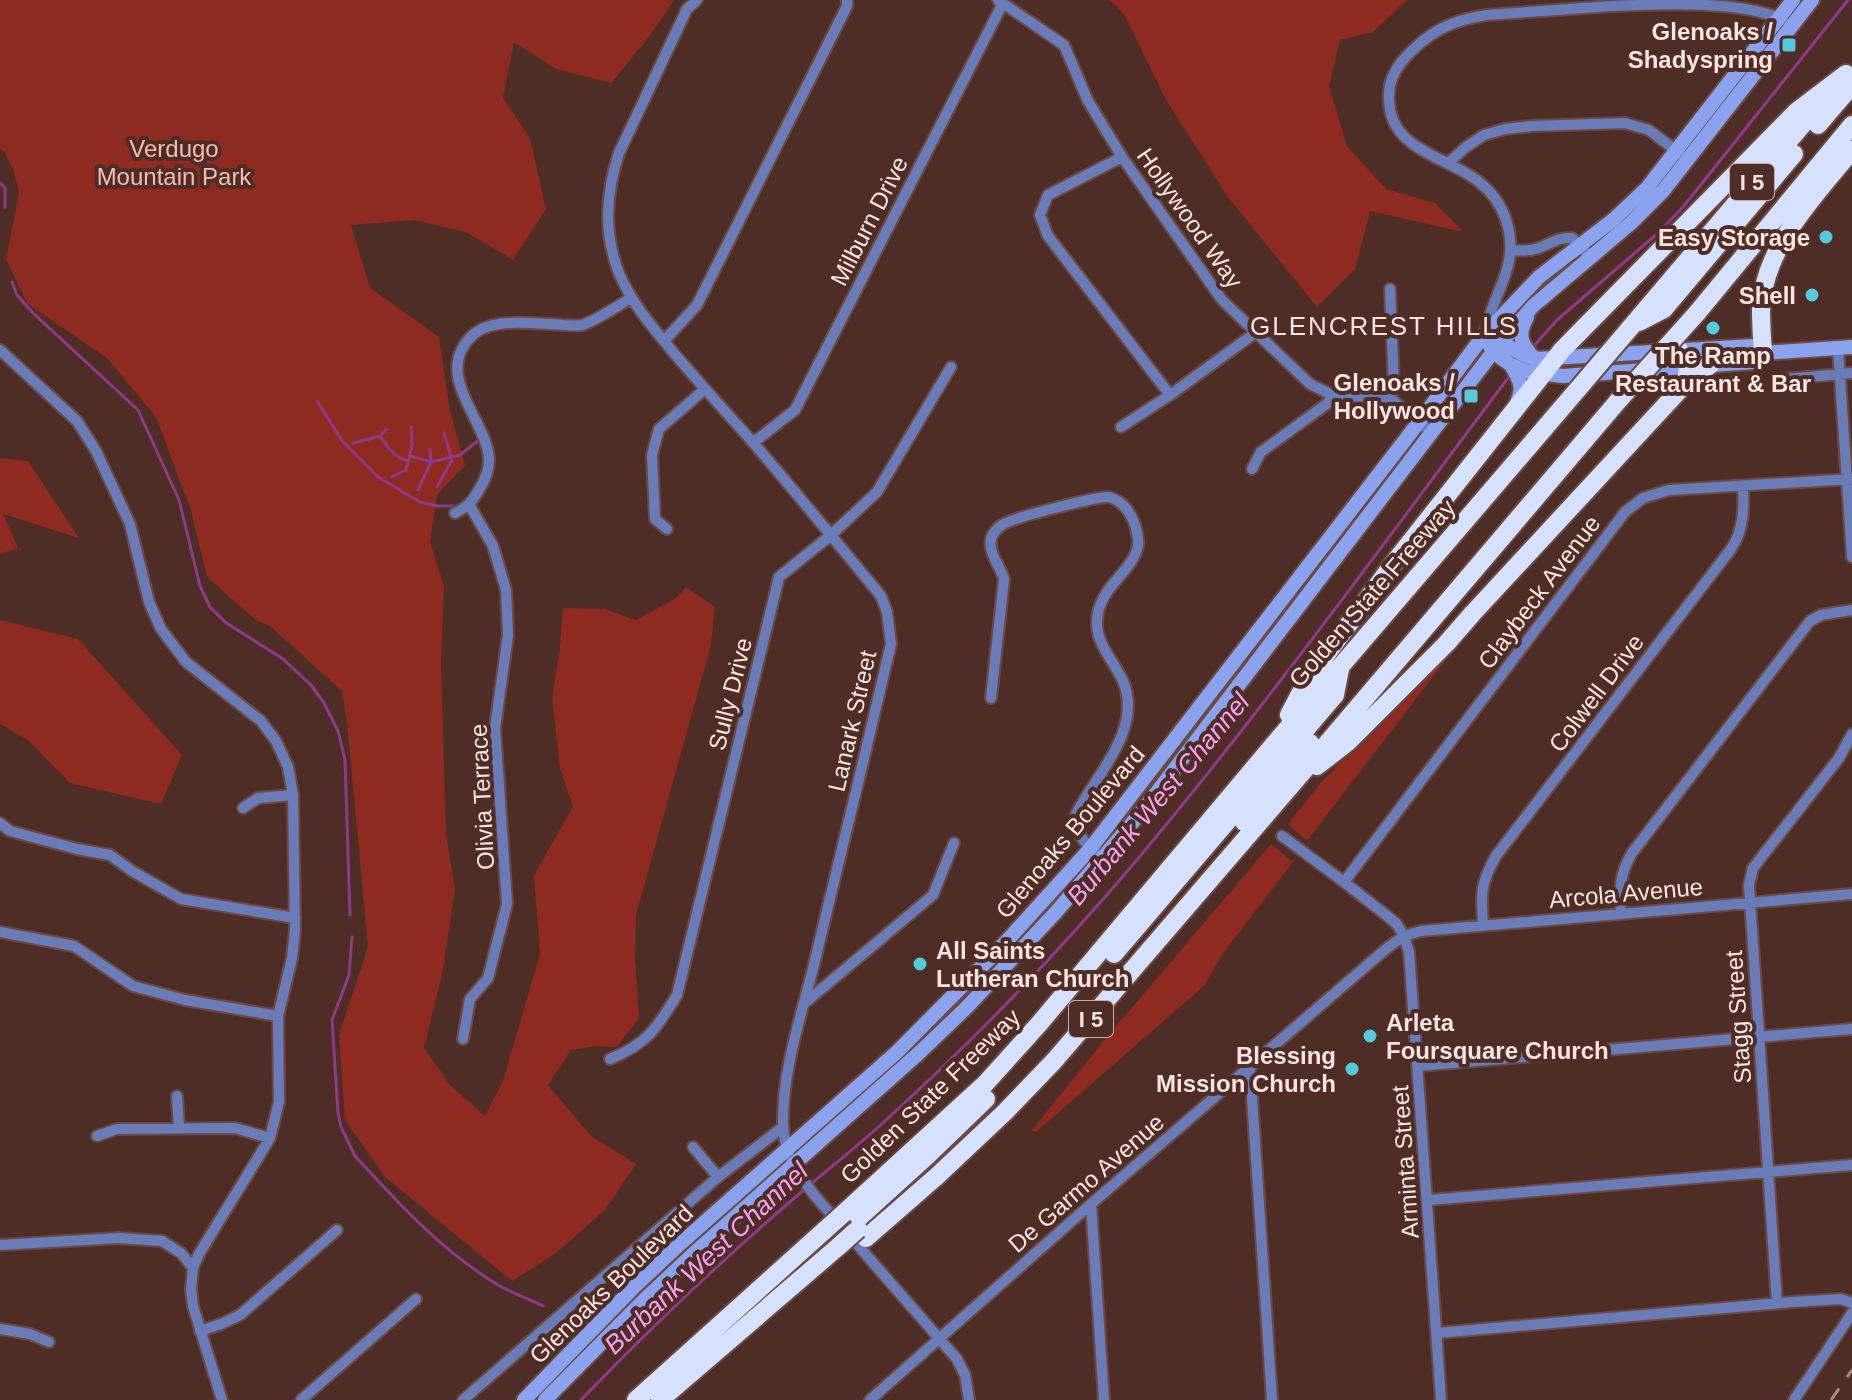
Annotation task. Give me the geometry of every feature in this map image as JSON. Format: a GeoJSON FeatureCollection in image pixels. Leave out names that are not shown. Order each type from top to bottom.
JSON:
{"type":"FeatureCollection","features":[{"type":"Feature","properties":{"kind":"highway","name":"Golden State Freeway"},"geometry":{"type":"LineString","coordinates":[[636,1400],[855,1226],[1039,1024],[1630,328],[1665,297],[1850,75]]}},
{"type":"Feature","properties":{"kind":"highway"},"geometry":{"type":"LineString","coordinates":[[1275,743],[1301,692],[1329,651],[1396,560],[1514,412],[1539,366],[1557,357],[1796,112],[1850,75]]}},
{"type":"Feature","properties":{"kind":"highway","name":"Golden State Freeway"},"geometry":{"type":"LineString","coordinates":[[675,1400],[836,1242],[855,1226],[937,1176],[1054,1061],[1618,401],[1697,313],[1852,125]]}},
{"type":"Feature","properties":{"kind":"highway"},"geometry":{"type":"LineString","coordinates":[[1763,353],[1761,308],[1766,282],[1779,248],[1801,213],[1852,150]]}},
{"type":"Feature","properties":{"kind":"highway"},"geometry":{"type":"LineString","coordinates":[[1679,350],[1687,375]]}},
{"type":"Feature","properties":{"kind":"highway"},"geometry":{"type":"LineString","coordinates":[[1295,781],[1348,742],[1446,644],[1687,375],[1710,365]]}},
{"type":"Feature","properties":{"kind":"highway"},"geometry":{"type":"LineString","coordinates":[[855,1226],[1027,1056],[1335,695],[1340,667]]}},
{"type":"Feature","properties":{"kind":"highway"},"geometry":{"type":"LineString","coordinates":[[855,1226],[952,1148],[1031,1070],[1340,709],[1360,704]]}},
{"type":"Feature","properties":{"kind":"highway"},"geometry":{"type":"LineString","coordinates":[[651,1400],[836,1242]]}},
{"type":"Feature","properties":{"kind":"highway"},"geometry":{"type":"LineString","coordinates":[[660,1400],[836,1242]]}},
{"type":"Feature","properties":{"kind":"main road"},"geometry":{"type":"LineString","coordinates":[[1785,22],[1793,0]]}},
{"type":"Feature","properties":{"kind":"main road"},"geometry":{"type":"LineString","coordinates":[[1585,251],[1663,191],[1681,155],[1785,22],[1812,0]]}},
{"type":"Feature","properties":{"kind":"main road","name":"Glenoaks Boulevard"},"geometry":{"type":"LineString","coordinates":[[545,1400],[692,1255],[797,1171],[967,1007],[1056,912],[1305,571],[1425,427],[1585,251]]}},
{"type":"Feature","properties":{"kind":"main road","name":"Glenoaks Boulevard"},"geometry":{"type":"LineString","coordinates":[[524,1400],[634,1287],[897,1052],[1144,809],[1318,581],[1425,427],[1484,335],[1539,277],[1585,251]]}},
{"type":"Feature","properties":{"kind":"main road"},"geometry":{"type":"LineString","coordinates":[[1533,306],[1520,335],[1522,343],[1539,366]]}},
{"type":"Feature","properties":{"kind":"main road"},"geometry":{"type":"LineString","coordinates":[[1484,335],[1497,347],[1519,379],[1522,392],[1514,412]]}},
{"type":"Feature","properties":{"kind":"main road"},"geometry":{"type":"LineString","coordinates":[[1557,357],[1753,346],[1763,353],[1845,348]]}},
{"type":"Feature","properties":{"kind":"main road"},"geometry":{"type":"LineString","coordinates":[[1497,347],[1522,354],[1539,366],[1563,376],[1687,375]]}},
{"type":"Feature","properties":{"kind":"main road"},"geometry":{"type":"LineString","coordinates":[[1710,365],[1753,362],[1763,353]]}},
{"type":"Feature","properties":{"kind":"main road"},"geometry":{"type":"LineString","coordinates":[[1511,365],[1529,372],[1539,366]]}},
{"type":"Feature","properties":{"kind":"main road"},"geometry":{"type":"LineString","coordinates":[[1305,571],[1318,581]]}},
{"type":"Feature","properties":{"kind":"street","name":"Lanark Street"},"geometry":{"type":"LineString","coordinates":[[697,0],[687,9],[613,170],[607,200],[610,242],[618,271],[631,298],[881,596],[887,612],[891,644],[788,1064],[783,1127],[797,1171],[815,1196],[957,1359],[965,1375],[969,1400]]}},
{"type":"Feature","properties":{"kind":"street"},"geometry":{"type":"LineString","coordinates":[[664,341],[697,305],[847,6],[847,0]]}},
{"type":"Feature","properties":{"kind":"street"},"geometry":{"type":"LineString","coordinates":[[1484,335],[1512,250],[1506,220],[1493,195],[1478,180],[1422,151],[1393,124],[1388,88],[1395,69],[1411,51],[1450,23],[1552,5],[1705,1],[1757,9],[1785,22]]}},
{"type":"Feature","properties":{"kind":"street","name":"Hollywood Way"},"geometry":{"type":"LineString","coordinates":[[1000,2],[1064,45],[1088,101],[1122,157],[1222,300],[1310,384],[1332,395]]}},
{"type":"Feature","properties":{"kind":"street","name":"Milburn Drive"},"geometry":{"type":"LineString","coordinates":[[753,443],[795,410],[1000,2]]}},
{"type":"Feature","properties":{"kind":"street"},"geometry":{"type":"LineString","coordinates":[[1448,163],[1484,135],[1532,126],[1637,125],[1649,130],[1681,155]]}},
{"type":"Feature","properties":{"kind":"street"},"geometry":{"type":"LineString","coordinates":[[1122,157],[1048,195],[1040,215],[1048,236],[1170,395]]}},
{"type":"Feature","properties":{"kind":"street"},"geometry":{"type":"LineString","coordinates":[[1512,250],[1527,251],[1563,238],[1572,238],[1585,251]]}},
{"type":"Feature","properties":{"kind":"street"},"geometry":{"type":"LineString","coordinates":[[1390,289],[1394,387],[1390,398]]}},
{"type":"Feature","properties":{"kind":"street"},"geometry":{"type":"LineString","coordinates":[[455,513],[470,506],[484,481],[489,457],[459,385],[458,363],[468,341],[483,328],[497,324],[582,325],[631,298]]}},
{"type":"Feature","properties":{"kind":"street"},"geometry":{"type":"LineString","coordinates":[[1121,427],[1255,333]]}},
{"type":"Feature","properties":{"kind":"street"},"geometry":{"type":"LineString","coordinates":[[1845,348],[1840,374],[1852,557]]}},
{"type":"Feature","properties":{"kind":"street"},"geometry":{"type":"LineString","coordinates":[[0,350],[77,421],[96,451],[130,524],[149,602],[161,629],[186,662],[261,721],[276,741],[288,767],[293,795],[295,918],[292,958],[278,1016],[279,1102],[270,1138],[193,1268],[193,1306],[222,1400]]}},
{"type":"Feature","properties":{"kind":"street","name":"Sully Drive"},"geometry":{"type":"LineString","coordinates":[[610,1059],[633,1049],[659,1024],[677,995],[779,577],[877,492],[951,367]]}},
{"type":"Feature","properties":{"kind":"street"},"geometry":{"type":"LineString","coordinates":[[1786,379],[1852,373]]}},
{"type":"Feature","properties":{"kind":"street"},"geometry":{"type":"LineString","coordinates":[[667,529],[655,519],[652,455],[659,429],[705,389]]}},
{"type":"Feature","properties":{"kind":"street"},"geometry":{"type":"LineString","coordinates":[[1252,469],[1261,452],[1328,403],[1332,395],[1390,398],[1425,427]]}},
{"type":"Feature","properties":{"kind":"street","name":"Claybeck Avenue"},"geometry":{"type":"LineString","coordinates":[[1344,882],[1625,512],[1643,498],[1669,490],[1849,479]]}},
{"type":"Feature","properties":{"kind":"street","name":"Colwell Drive"},"geometry":{"type":"LineString","coordinates":[[1483,925],[1482,886],[1496,856],[1738,540],[1743,486]]}},
{"type":"Feature","properties":{"kind":"street"},"geometry":{"type":"LineString","coordinates":[[991,698],[1004,579],[992,554],[990,541],[994,532],[1003,524],[1038,512],[1108,497],[1124,505],[1135,523],[1139,544],[1132,560],[1113,582],[1097,615],[1098,633],[1123,681],[1127,722],[1122,736],[1076,814],[1076,828],[1096,854]]}},
{"type":"Feature","properties":{"kind":"street","name":"Olivia Terrace"},"geometry":{"type":"LineString","coordinates":[[463,1039],[470,999],[488,978],[507,904],[495,728],[508,635],[506,590],[493,546],[470,506]]}},
{"type":"Feature","properties":{"kind":"street"},"geometry":{"type":"LineString","coordinates":[[1621,914],[1619,886],[1623,867],[1632,853],[1810,621],[1821,615],[1852,610]]}},
{"type":"Feature","properties":{"kind":"street","name":"Stagg Street"},"geometry":{"type":"LineString","coordinates":[[1777,1303],[1749,885],[1753,868],[1839,758],[1851,738]]}},
{"type":"Feature","properties":{"kind":"street"},"geometry":{"type":"LineString","coordinates":[[243,808],[258,798],[293,795]]}},
{"type":"Feature","properties":{"kind":"street"},"geometry":{"type":"LineString","coordinates":[[0,823],[10,831],[110,855],[181,899],[295,918]]}},
{"type":"Feature","properties":{"kind":"street"},"geometry":{"type":"LineString","coordinates":[[1282,836],[1396,923],[1404,936]]}},
{"type":"Feature","properties":{"kind":"street"},"geometry":{"type":"LineString","coordinates":[[805,1002],[933,895],[954,843]]}},
{"type":"Feature","properties":{"kind":"street","name":"Arcola Avenue"},"geometry":{"type":"LineString","coordinates":[[1404,936],[1421,931],[1483,925],[1852,894]]}},
{"type":"Feature","properties":{"kind":"street"},"geometry":{"type":"LineString","coordinates":[[0,932],[74,946],[133,986],[185,1000],[278,1016]]}},
{"type":"Feature","properties":{"kind":"street","name":"Arminta Street"},"geometry":{"type":"LineString","coordinates":[[1404,936],[1409,952],[1441,1400]]}},
{"type":"Feature","properties":{"kind":"street","name":"De Garmo Avenue"},"geometry":{"type":"LineString","coordinates":[[870,1400],[1091,1204],[1404,936]]}},
{"type":"Feature","properties":{"kind":"street"},"geometry":{"type":"LineString","coordinates":[[1417,1066],[1852,1029]]}},
{"type":"Feature","properties":{"kind":"street"},"geometry":{"type":"LineString","coordinates":[[1250,1067],[1272,1400]]}},
{"type":"Feature","properties":{"kind":"street"},"geometry":{"type":"LineString","coordinates":[[177,1096],[179,1128]]}},
{"type":"Feature","properties":{"kind":"street"},"geometry":{"type":"LineString","coordinates":[[463,1400],[718,1177],[783,1127]]}},
{"type":"Feature","properties":{"kind":"street"},"geometry":{"type":"LineString","coordinates":[[97,1136],[117,1129],[235,1128],[270,1138]]}},
{"type":"Feature","properties":{"kind":"street"},"geometry":{"type":"LineString","coordinates":[[693,1147],[718,1177]]}},
{"type":"Feature","properties":{"kind":"street"},"geometry":{"type":"LineString","coordinates":[[1428,1200],[1852,1165]]}},
{"type":"Feature","properties":{"kind":"street"},"geometry":{"type":"LineString","coordinates":[[1091,1204],[1104,1400]]}},
{"type":"Feature","properties":{"kind":"street"},"geometry":{"type":"LineString","coordinates":[[200,1331],[240,1315],[337,1230]]}},
{"type":"Feature","properties":{"kind":"street"},"geometry":{"type":"LineString","coordinates":[[0,1245],[119,1238],[162,1241],[181,1253],[193,1268]]}},
{"type":"Feature","properties":{"kind":"street"},"geometry":{"type":"LineString","coordinates":[[301,1400],[416,1299]]}},
{"type":"Feature","properties":{"kind":"street"},"geometry":{"type":"LineString","coordinates":[[1437,1333],[1777,1303],[1841,1299],[1852,1303]]}},
{"type":"Feature","properties":{"kind":"street"},"geometry":{"type":"LineString","coordinates":[[1794,1400],[1852,1313]]}},
{"type":"Feature","properties":{"kind":"street"},"geometry":{"type":"LineString","coordinates":[[0,1329],[30,1334],[49,1342]]}},
{"type":"Feature","properties":{"kind":"green space","name":"Verdugo Mountain Park"},"geometry":{"type":"Polygon","coordinates":[[[0,0],[674,0],[649,37],[611,83],[556,69],[514,42],[503,98],[530,138],[546,209],[513,260],[468,233],[415,220],[351,225],[370,288],[439,337],[450,411],[465,465],[437,495],[430,542],[444,586],[441,662],[446,834],[455,889],[443,970],[424,1048],[451,1086],[485,1116],[503,1081],[540,954],[534,875],[573,807],[560,768],[552,699],[563,608],[605,609],[635,620],[675,599],[686,587],[715,607],[711,645],[636,915],[639,1018],[617,1047],[571,1050],[548,1085],[591,1136],[636,1164],[605,1210],[555,1254],[512,1281],[385,1177],[345,1120],[339,1035],[368,947],[342,691],[270,626],[256,620],[207,577],[191,511],[156,417],[108,359],[27,303],[6,259],[19,193],[13,169],[0,149],[0,0]]]}},
{"type":"Feature","properties":{"kind":"green space"},"geometry":{"type":"Polygon","coordinates":[[[1110,0],[1407,0],[1373,32],[1340,40],[1329,86],[1347,146],[1386,189],[1435,203],[1463,232],[1370,211],[1355,269],[1317,307],[1228,197],[1166,100],[1124,14],[1110,0]]]}},
{"type":"Feature","properties":{"kind":"green space"},"geometry":{"type":"Polygon","coordinates":[[[0,458],[28,461],[79,538],[3,514],[18,548],[0,554],[0,458]]]}},
{"type":"Feature","properties":{"kind":"green space"},"geometry":{"type":"Polygon","coordinates":[[[0,620],[78,639],[182,755],[161,804],[70,783],[28,740],[0,724],[0,620]]]}},
{"type":"Feature","properties":{"kind":"green space"},"geometry":{"type":"Polygon","coordinates":[[[1448,657],[1307,841],[1288,824],[1367,733],[1448,657]]]}},
{"type":"Feature","properties":{"kind":"green space"},"geometry":{"type":"Polygon","coordinates":[[[1271,844],[1293,862],[1224,952],[1204,986],[1036,1132],[1032,1130],[1107,1037],[1271,844]]]}},
{"type":"Feature","properties":{"kind":"waterway","name":"Burbank West Channel"},"geometry":{"type":"LineString","coordinates":[[1532,348],[1557,320],[1658,233],[1683,207],[1848,0]]}},
{"type":"Feature","properties":{"kind":"waterway"},"geometry":{"type":"LineString","coordinates":[[0,183],[5,188],[5,207]]}},
{"type":"Feature","properties":{"kind":"waterway"},"geometry":{"type":"LineString","coordinates":[[12,282],[17,295],[33,313],[138,410],[179,500],[200,586],[210,607],[225,622],[283,659],[311,685],[324,703],[338,731],[345,760],[350,915]]}},
{"type":"Feature","properties":{"kind":"waterway","name":"Burbank West Channel"},"geometry":{"type":"LineString","coordinates":[[811,1184],[951,1059],[1107,895],[1279,682],[1508,378]]}},
{"type":"Feature","properties":{"kind":"waterway"},"geometry":{"type":"LineString","coordinates":[[317,401],[343,442],[378,477],[420,502],[454,506]]}},
{"type":"Feature","properties":{"kind":"waterway"},"geometry":{"type":"LineString","coordinates":[[392,477],[406,470],[412,446],[411,427]]}},
{"type":"Feature","properties":{"kind":"waterway"},"geometry":{"type":"LineString","coordinates":[[353,443],[380,436],[387,429]]}},
{"type":"Feature","properties":{"kind":"waterway"},"geometry":{"type":"LineString","coordinates":[[437,487],[452,460],[444,433]]}},
{"type":"Feature","properties":{"kind":"waterway"},"geometry":{"type":"LineString","coordinates":[[380,436],[395,455],[408,461]]}},
{"type":"Feature","properties":{"kind":"waterway"},"geometry":{"type":"LineString","coordinates":[[410,456],[431,462],[460,455],[479,440]]}},
{"type":"Feature","properties":{"kind":"waterway"},"geometry":{"type":"LineString","coordinates":[[418,490],[431,462],[430,449]]}},
{"type":"Feature","properties":{"kind":"waterway"},"geometry":{"type":"LineString","coordinates":[[352,937],[349,975],[332,1020],[338,1113],[355,1156],[405,1209],[458,1257],[498,1285],[543,1306]]}},
{"type":"Feature","properties":{"kind":"waterway","name":"Burbank West Channel"},"geometry":{"type":"LineString","coordinates":[[581,1400],[690,1292],[805,1189]]}},
{"type":"Feature","properties":{"kind":"railway"},"geometry":{"type":"LineString","coordinates":[[1831,1400],[1852,1370]]}},
{"type":"Feature","properties":{"kind":"place","name":"Glenoaks / Shadyspring"},"geometry":{"type":"Point","coordinates":[1789,45]}},
{"type":"Feature","properties":{"kind":"place","name":"Easy Storage"},"geometry":{"type":"Point","coordinates":[1826,237]}},
{"type":"Feature","properties":{"kind":"place","name":"Shell"},"geometry":{"type":"Point","coordinates":[1812,295]}},
{"type":"Feature","properties":{"kind":"place","name":"The Ramp Restaurant & Bar"},"geometry":{"type":"Point","coordinates":[1713,328]}},
{"type":"Feature","properties":{"kind":"place","name":"Glenoaks / Hollywood"},"geometry":{"type":"Point","coordinates":[1471,396]}},
{"type":"Feature","properties":{"kind":"place","name":"All Saints Lutheran Church"},"geometry":{"type":"Point","coordinates":[920,964]}},
{"type":"Feature","properties":{"kind":"place","name":"Arleta Foursquare Church"},"geometry":{"type":"Point","coordinates":[1370,1036]}},
{"type":"Feature","properties":{"kind":"place","name":"Blessing Mission Church"},"geometry":{"type":"Point","coordinates":[1352,1069]}},
{"type":"Feature","properties":{"kind":"district","name":"GLENCREST HILLS"},"geometry":{"type":"Point","coordinates":[1384,326]}}]}
